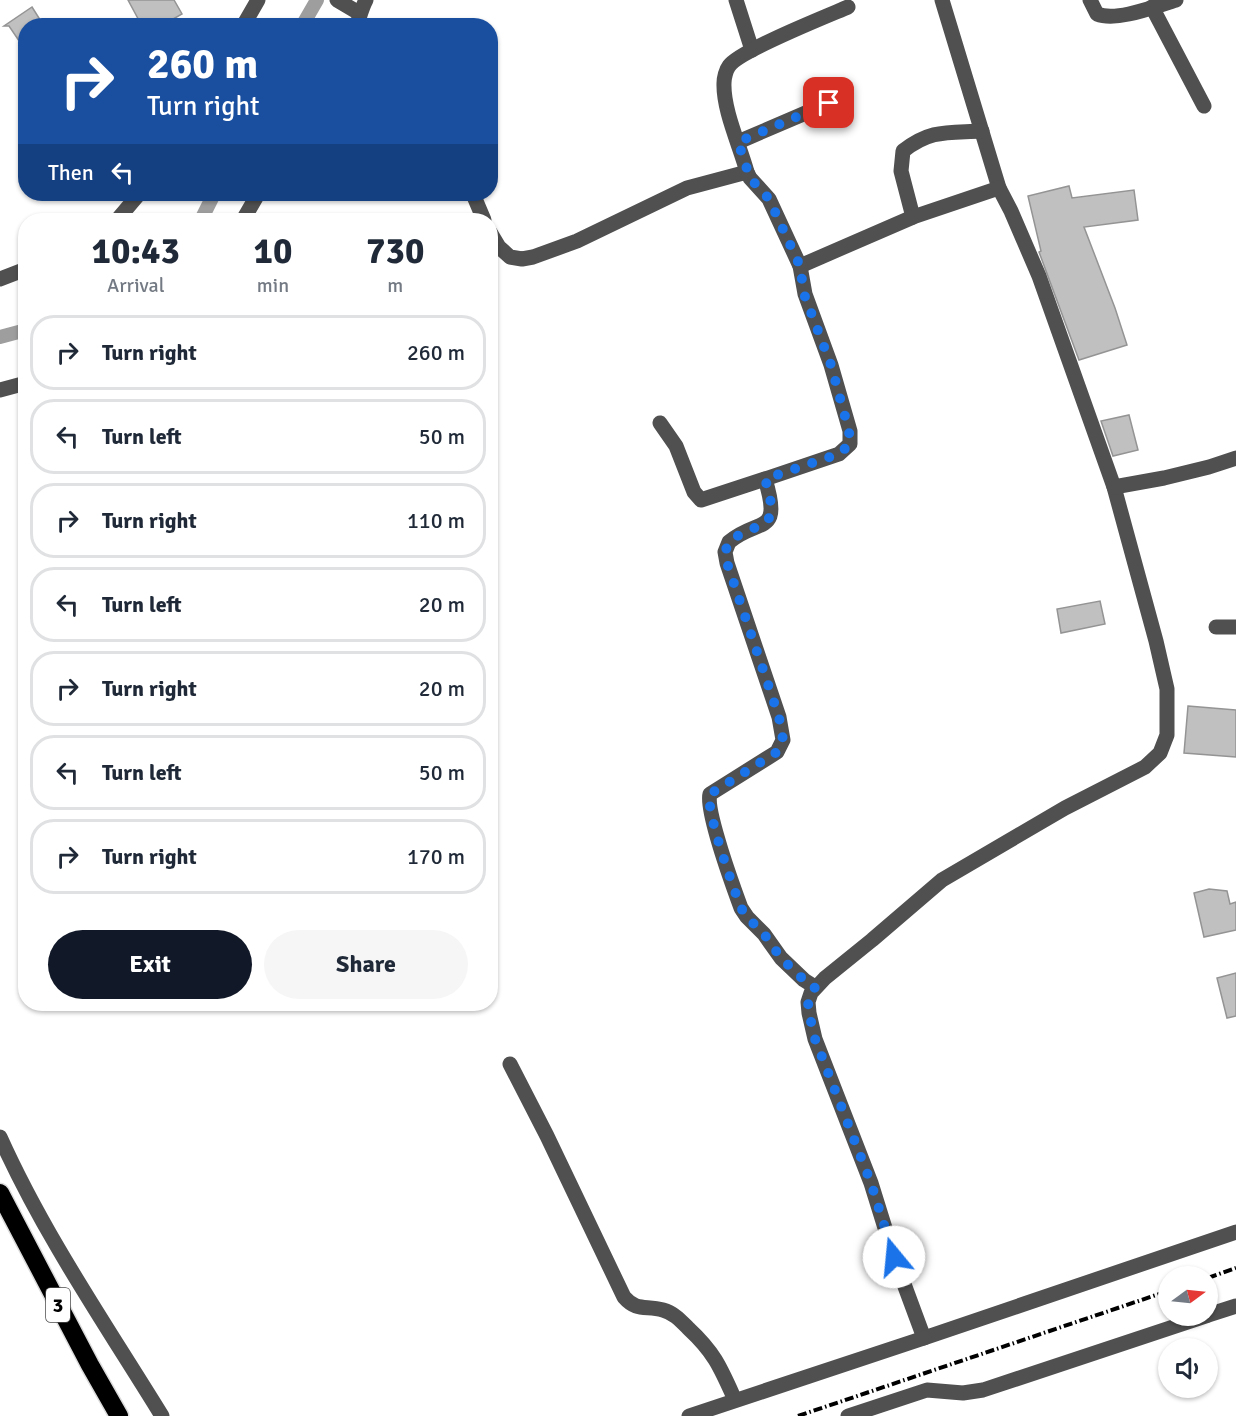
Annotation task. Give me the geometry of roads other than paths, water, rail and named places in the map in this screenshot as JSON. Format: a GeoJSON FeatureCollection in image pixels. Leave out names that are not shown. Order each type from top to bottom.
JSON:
{"type":"FeatureCollection","features":[{"type":"Feature","properties":{"kind":"highway","name":"3"},"geometry":{"type":"LineString","coordinates":[[0,1193],[73,1334],[119,1416]]}},
{"type":"Feature","properties":{"kind":"street"},"geometry":{"type":"LineString","coordinates":[[248,18],[258,0]]}},
{"type":"Feature","properties":{"kind":"street"},"geometry":{"type":"LineString","coordinates":[[736,0],[752,50]]}},
{"type":"Feature","properties":{"kind":"street"},"geometry":{"type":"LineString","coordinates":[[924,1338],[894,1257],[871,1183],[815,1039],[808,1002],[815,987],[942,880],[1065,808],[1145,767],[1160,753],[1167,735],[1167,689],[1114,487],[1039,276],[999,188],[942,0]]}},
{"type":"Feature","properties":{"kind":"street"},"geometry":{"type":"LineString","coordinates":[[1090,0],[1097,14],[1104,17],[1176,0]]}},
{"type":"Feature","properties":{"kind":"street"},"geometry":{"type":"LineString","coordinates":[[339,1],[361,17]]}},
{"type":"Feature","properties":{"kind":"street"},"geometry":{"type":"LineString","coordinates":[[660,423],[676,446],[694,492],[701,500],[839,454],[850,444],[849,431],[831,365],[804,294],[800,266],[769,199],[747,172],[729,113],[724,83],[729,66],[752,50],[848,7]]}},
{"type":"Feature","properties":{"kind":"street"},"geometry":{"type":"LineString","coordinates":[[1152,7],[1204,106]]}},
{"type":"Feature","properties":{"kind":"street"},"geometry":{"type":"LineString","coordinates":[[738,142],[829,103]]}},
{"type":"Feature","properties":{"kind":"street"},"geometry":{"type":"LineString","coordinates":[[913,217],[901,171],[903,151],[933,133],[982,131]]}},
{"type":"Feature","properties":{"kind":"street"},"geometry":{"type":"LineString","coordinates":[[498,245],[510,257],[522,259],[533,257],[577,241],[687,188],[747,172]]}},
{"type":"Feature","properties":{"kind":"street"},"geometry":{"type":"LineString","coordinates":[[800,266],[913,217],[999,188]]}},
{"type":"Feature","properties":{"kind":"street"},"geometry":{"type":"LineString","coordinates":[[123,213],[134,201]]}},
{"type":"Feature","properties":{"kind":"street"},"geometry":{"type":"LineString","coordinates":[[0,279],[18,272]]}},
{"type":"Feature","properties":{"kind":"street"},"geometry":{"type":"LineString","coordinates":[[0,390],[18,385]]}},
{"type":"Feature","properties":{"kind":"street"},"geometry":{"type":"LineString","coordinates":[[1114,487],[1164,478],[1236,458]]}},
{"type":"Feature","properties":{"kind":"street"},"geometry":{"type":"LineString","coordinates":[[765,479],[771,508],[767,522],[734,538],[729,542],[725,552],[741,608],[779,717],[783,740],[781,746],[771,756],[710,794],[710,806],[736,896],[747,917],[764,934],[781,958],[804,980],[815,987]]}},
{"type":"Feature","properties":{"kind":"street"},"geometry":{"type":"LineString","coordinates":[[1216,627],[1236,627]]}},
{"type":"Feature","properties":{"kind":"street"},"geometry":{"type":"LineString","coordinates":[[510,1064],[624,1297],[634,1307],[664,1310],[682,1322],[709,1348],[735,1400]]}},
{"type":"Feature","properties":{"kind":"street"},"geometry":{"type":"LineString","coordinates":[[0,1137],[19,1178],[56,1244],[162,1416]]}},
{"type":"Feature","properties":{"kind":"street"},"geometry":{"type":"LineString","coordinates":[[690,1416],[1236,1232]]}},
{"type":"Feature","properties":{"kind":"street"},"geometry":{"type":"LineString","coordinates":[[1218,1312],[1236,1306]]}},
{"type":"Feature","properties":{"kind":"street"},"geometry":{"type":"LineString","coordinates":[[848,1416],[927,1390],[963,1393],[982,1390],[1174,1326]]}},
{"type":"Feature","properties":{"kind":"waterway"},"geometry":{"type":"LineString","coordinates":[[307,18],[317,0]]}},
{"type":"Feature","properties":{"kind":"waterway"},"geometry":{"type":"LineString","coordinates":[[204,213],[210,201]]}},
{"type":"Feature","properties":{"kind":"waterway"},"geometry":{"type":"LineString","coordinates":[[0,337],[18,332]]}},
{"type":"Feature","properties":{"kind":"railway"},"geometry":{"type":"LineString","coordinates":[[1218,1274],[1236,1268]]}},
{"type":"Feature","properties":{"kind":"railway"},"geometry":{"type":"LineString","coordinates":[[798,1416],[1158,1294]]}}]}
